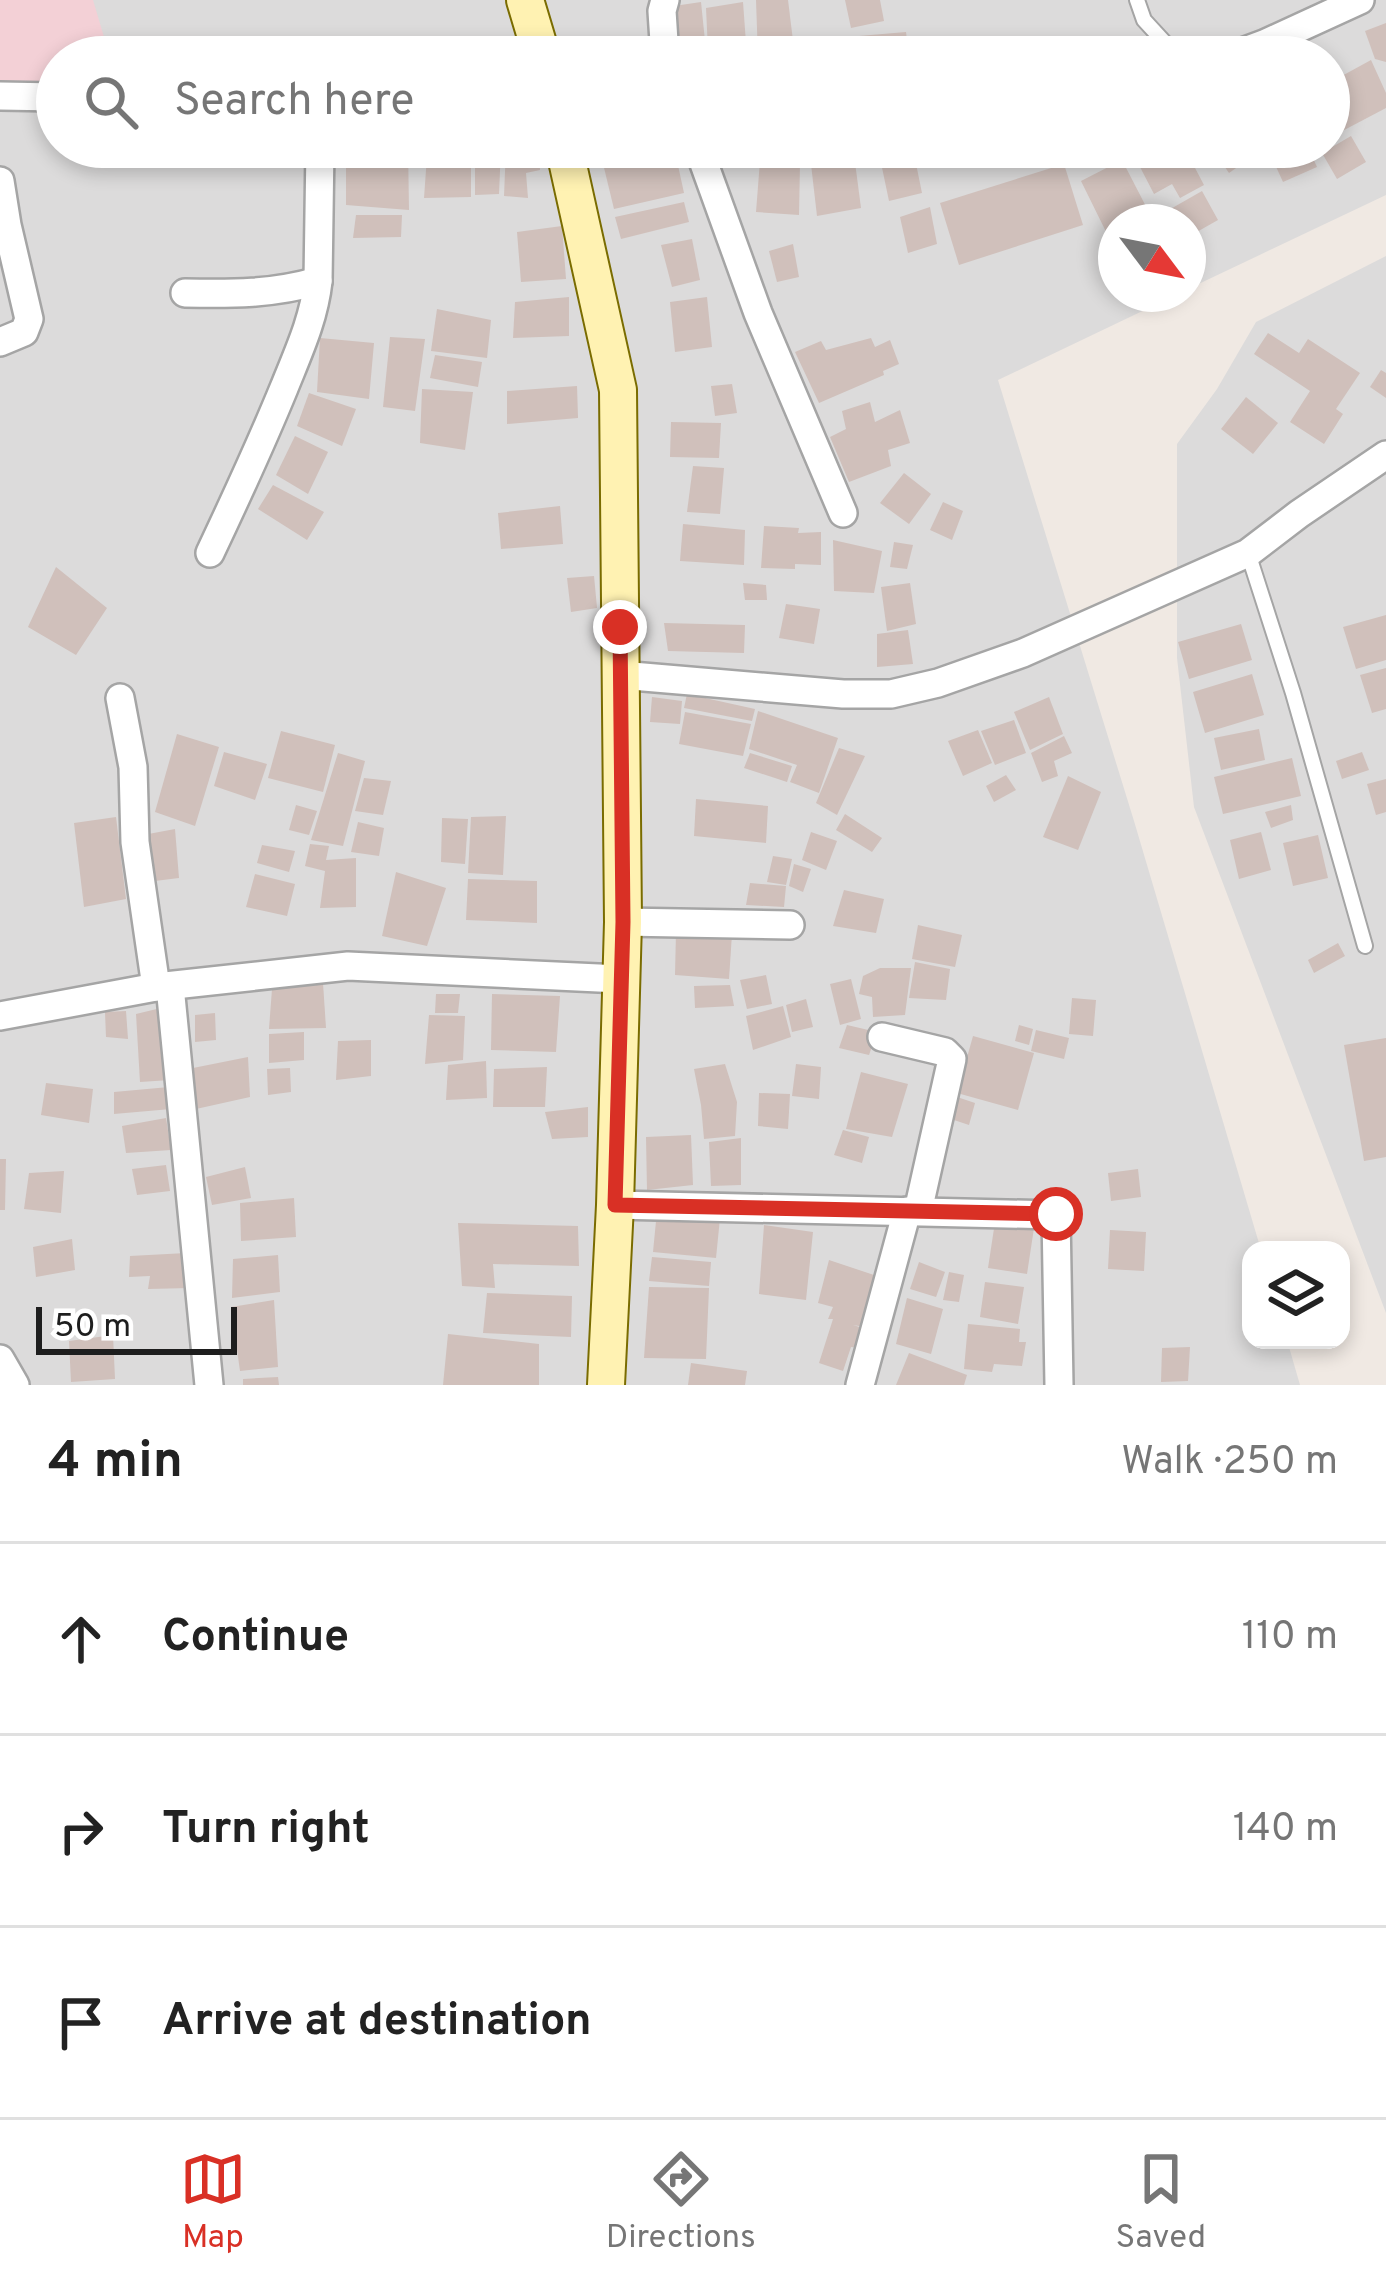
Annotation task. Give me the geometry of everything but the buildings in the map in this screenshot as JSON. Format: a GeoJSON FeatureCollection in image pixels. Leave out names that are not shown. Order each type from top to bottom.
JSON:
{"type":"FeatureCollection","features":[{"type":"Feature","properties":{"kind":"street"},"geometry":{"type":"LineString","coordinates":[[525,0],[536,36]]}},
{"type":"Feature","properties":{"kind":"street"},"geometry":{"type":"LineString","coordinates":[[664,36],[665,0]]}},
{"type":"Feature","properties":{"kind":"street"},"geometry":{"type":"LineString","coordinates":[[1281,36],[1360,0]]}},
{"type":"Feature","properties":{"kind":"street"},"geometry":{"type":"LineString","coordinates":[[0,96],[36,97]]}},
{"type":"Feature","properties":{"kind":"street"},"geometry":{"type":"LineString","coordinates":[[210,553],[308,329],[318,280],[320,168]]}},
{"type":"Feature","properties":{"kind":"street"},"geometry":{"type":"LineString","coordinates":[[569,168],[617,390],[623,922],[607,1385]]}},
{"type":"Feature","properties":{"kind":"street"},"geometry":{"type":"LineString","coordinates":[[706,168],[758,313],[843,513]]}},
{"type":"Feature","properties":{"kind":"street"},"geometry":{"type":"LineString","coordinates":[[0,181],[10,286],[28,319],[24,332],[0,342]]}},
{"type":"Feature","properties":{"kind":"street"},"geometry":{"type":"LineString","coordinates":[[185,293],[248,295],[318,280]]}},
{"type":"Feature","properties":{"kind":"street"},"geometry":{"type":"LineString","coordinates":[[620,674],[843,694],[891,694],[938,683],[1023,653],[1249,553],[1386,455]]}},
{"type":"Feature","properties":{"kind":"street"},"geometry":{"type":"LineString","coordinates":[[120,698],[134,767],[134,842],[163,987],[208,1385]]}},
{"type":"Feature","properties":{"kind":"street"},"geometry":{"type":"LineString","coordinates":[[623,922],[790,925]]}},
{"type":"Feature","properties":{"kind":"street"},"geometry":{"type":"LineString","coordinates":[[0,1016],[163,987],[348,966],[620,979]]}},
{"type":"Feature","properties":{"kind":"street"},"geometry":{"type":"LineString","coordinates":[[860,1385],[913,1211],[952,1059],[945,1052],[882,1037]]}},
{"type":"Feature","properties":{"kind":"street"},"geometry":{"type":"LineString","coordinates":[[615,1205],[1056,1214],[1060,1385]]}},
{"type":"Feature","properties":{"kind":"street"},"geometry":{"type":"LineString","coordinates":[[0,1359],[15,1385]]}},
{"type":"Feature","properties":{"kind":"lane"},"geometry":{"type":"LineString","coordinates":[[1137,0],[1144,20],[1159,36]]}},
{"type":"Feature","properties":{"kind":"lane"},"geometry":{"type":"LineString","coordinates":[[1249,553],[1365,946]]}},
{"type":"Feature","properties":{"kind":"shaded area"},"geometry":{"type":"Polygon","coordinates":[[[0,0],[1386,0],[1386,195],[1206,280],[1206,204],[1098,204],[1098,312],[1140,312],[998,380],[1258,1241],[1242,1241],[1242,1349],[1290,1349],[1300,1385],[23,1385],[0,1350],[0,0]]]}},
{"type":"Feature","properties":{"kind":"shaded area"},"geometry":{"type":"Polygon","coordinates":[[[0,0],[93,0],[104,36],[36,36],[36,97],[0,96],[0,0]]]}},
{"type":"Feature","properties":{"kind":"shaded area"},"geometry":{"type":"Polygon","coordinates":[[[1386,256],[1386,1313],[1194,807],[1177,658],[1177,444],[1217,389],[1256,322],[1386,256]]]}},
{"type":"Feature","properties":{"kind":"route"},"geometry":{"type":"LineString","coordinates":[[620,627],[623,922],[615,1205],[1056,1214]]}}]}
